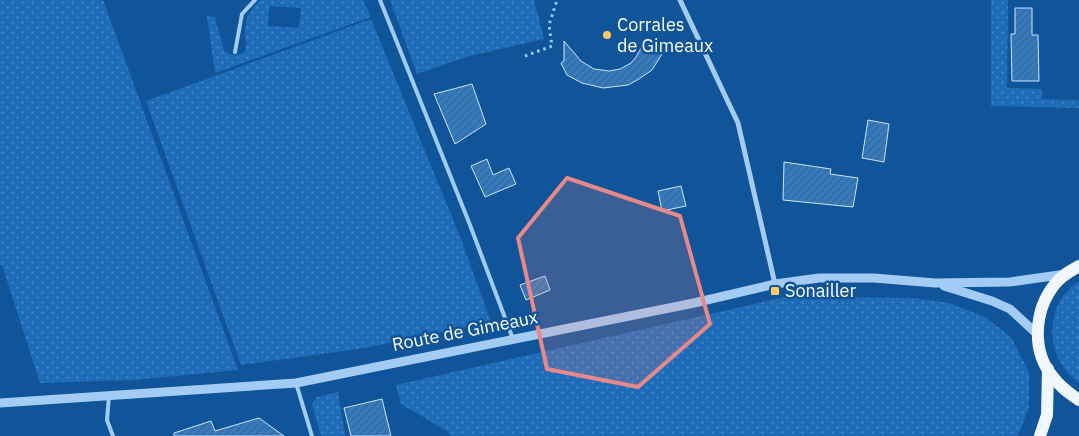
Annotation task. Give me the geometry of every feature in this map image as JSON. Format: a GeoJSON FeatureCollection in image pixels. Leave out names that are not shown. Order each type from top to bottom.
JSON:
{"type":"FeatureCollection","features":[{"type":"Feature","properties":{"kind":"main road","name":"Route de Gimeaux"},"geometry":{"type":"LineString","coordinates":[[1066,274],[1079,266]]}},
{"type":"Feature","properties":{"kind":"main road"},"geometry":{"type":"LineString","coordinates":[[1066,274],[1047,295],[1040,314],[1037,334],[1042,356],[1051,376],[1063,389],[1079,400]]}},
{"type":"Feature","properties":{"kind":"main road"},"geometry":{"type":"LineString","coordinates":[[1040,436],[1047,415],[1048,369]]}},
{"type":"Feature","properties":{"kind":"street"},"geometry":{"type":"LineString","coordinates":[[680,0],[738,123],[775,284]]}},
{"type":"Feature","properties":{"kind":"street","name":"Route de Gimeaux"},"geometry":{"type":"LineString","coordinates":[[0,403],[296,383],[684,305],[775,284],[819,278],[874,278],[935,283],[1010,282],[1066,274]]}},
{"type":"Feature","properties":{"kind":"street","name":"Route de Gimeaux"},"geometry":{"type":"LineString","coordinates":[[935,283],[992,301],[1010,309],[1037,334]]}},
{"type":"Feature","properties":{"kind":"lane"},"geometry":{"type":"LineString","coordinates":[[235,52],[242,14],[255,0]]}},
{"type":"Feature","properties":{"kind":"lane"},"geometry":{"type":"LineString","coordinates":[[380,0],[470,225],[512,339]]}},
{"type":"Feature","properties":{"kind":"lane"},"geometry":{"type":"LineString","coordinates":[[296,383],[312,436]]}},
{"type":"Feature","properties":{"kind":"lane"},"geometry":{"type":"LineString","coordinates":[[109,396],[107,420],[113,436]]}},
{"type":"Feature","properties":{"kind":"path"},"geometry":{"type":"LineString","coordinates":[[525,56],[552,46],[549,25],[557,0]]}},
{"type":"Feature","properties":{"kind":"highlighted area"},"geometry":{"type":"Polygon","coordinates":[[[567,178],[680,216],[710,324],[638,387],[547,369],[518,238],[567,178]]]}},
{"type":"Feature","properties":{"kind":"shaded area"},"geometry":{"type":"Polygon","coordinates":[[[0,0],[103,0],[238,370],[134,380],[40,383],[2,265],[0,265],[0,0]]]}},
{"type":"Feature","properties":{"kind":"shaded area"},"geometry":{"type":"Polygon","coordinates":[[[260,0],[363,0],[371,17],[215,73],[207,16],[215,17],[224,51],[232,55],[242,54],[246,50],[247,18],[260,0]],[[269,6],[268,26],[299,28],[301,8],[269,6]]]}},
{"type":"Feature","properties":{"kind":"shaded area"},"geometry":{"type":"Polygon","coordinates":[[[390,0],[534,0],[544,39],[466,57],[417,74],[390,0]]]}},
{"type":"Feature","properties":{"kind":"shaded area"},"geometry":{"type":"Polygon","coordinates":[[[991,0],[1008,0],[1007,88],[1042,89],[1042,99],[1079,100],[1079,108],[991,106],[991,0]]]}},
{"type":"Feature","properties":{"kind":"shaded area"},"geometry":{"type":"Polygon","coordinates":[[[371,19],[461,239],[491,322],[365,348],[241,365],[146,101],[371,19]]]}},
{"type":"Feature","properties":{"kind":"shaded area"},"geometry":{"type":"Polygon","coordinates":[[[1079,281],[1079,383],[1067,373],[1059,360],[1052,332],[1054,317],[1059,303],[1067,291],[1079,281]]]}},
{"type":"Feature","properties":{"kind":"shaded area"},"geometry":{"type":"Polygon","coordinates":[[[785,297],[914,298],[949,303],[985,317],[1011,337],[1029,372],[1029,407],[1018,436],[451,436],[447,431],[401,404],[396,385],[785,297]]]}},
{"type":"Feature","properties":{"kind":"shaded area"},"geometry":{"type":"Polygon","coordinates":[[[338,392],[345,436],[321,436],[312,404],[317,397],[338,392]]]}},
{"type":"Feature","properties":{"kind":"building"},"geometry":{"type":"Polygon","coordinates":[[[1015,8],[1032,8],[1032,35],[1038,35],[1039,81],[1012,81],[1011,34],[1015,34],[1015,8]]]}},
{"type":"Feature","properties":{"kind":"building"},"geometry":{"type":"Polygon","coordinates":[[[564,41],[581,61],[594,69],[609,71],[620,69],[631,63],[644,43],[662,54],[652,70],[639,79],[628,85],[603,88],[582,83],[567,75],[561,63],[564,61],[564,41]]]}},
{"type":"Feature","properties":{"kind":"building"},"geometry":{"type":"Polygon","coordinates":[[[472,84],[486,124],[455,144],[434,94],[472,84]]]}},
{"type":"Feature","properties":{"kind":"building"},"geometry":{"type":"Polygon","coordinates":[[[868,120],[889,124],[884,162],[862,158],[868,120]]]}},
{"type":"Feature","properties":{"kind":"building"},"geometry":{"type":"Polygon","coordinates":[[[487,159],[493,175],[509,168],[516,184],[485,197],[471,166],[487,159]]]}},
{"type":"Feature","properties":{"kind":"building"},"geometry":{"type":"Polygon","coordinates":[[[784,162],[831,169],[830,174],[858,178],[853,207],[783,200],[784,162]]]}},
{"type":"Feature","properties":{"kind":"building"},"geometry":{"type":"Polygon","coordinates":[[[681,186],[686,206],[662,211],[658,191],[681,186]]]}},
{"type":"Feature","properties":{"kind":"building"},"geometry":{"type":"Polygon","coordinates":[[[545,276],[550,290],[526,300],[520,285],[545,276]]]}},
{"type":"Feature","properties":{"kind":"building"},"geometry":{"type":"Polygon","coordinates":[[[382,399],[391,436],[351,436],[344,408],[382,399]]]}},
{"type":"Feature","properties":{"kind":"building"},"geometry":{"type":"Polygon","coordinates":[[[259,418],[284,436],[174,436],[174,433],[211,421],[215,431],[259,418]]]}},
{"type":"Feature","properties":{"kind":"place","name":"Corrales de Gimeaux"},"geometry":{"type":"Point","coordinates":[607,35]}},
{"type":"Feature","properties":{"kind":"place","name":"Sonailler"},"geometry":{"type":"Point","coordinates":[775,291]}}]}
